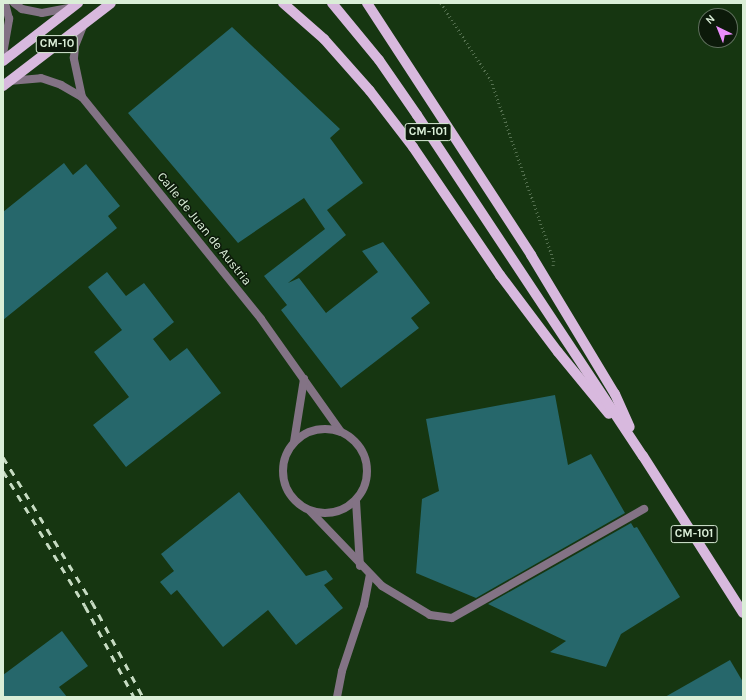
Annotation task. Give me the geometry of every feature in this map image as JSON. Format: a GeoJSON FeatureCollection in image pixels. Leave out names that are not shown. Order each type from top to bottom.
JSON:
{"type":"FeatureCollection","features":[{"type":"Feature","properties":{"kind":"main road","name":"CM-10"},"geometry":{"type":"LineString","coordinates":[[6,84],[111,3]]}},
{"type":"Feature","properties":{"kind":"main road"},"geometry":{"type":"LineString","coordinates":[[283,3],[324,39],[370,90],[413,147],[500,275],[558,352],[643,456]]}},
{"type":"Feature","properties":{"kind":"main road","name":"CM-101"},"geometry":{"type":"LineString","coordinates":[[332,3],[363,39],[399,90],[643,456],[743,613]]}},
{"type":"Feature","properties":{"kind":"main road"},"geometry":{"type":"LineString","coordinates":[[367,3],[551,288],[615,394],[643,456]]}},
{"type":"Feature","properties":{"kind":"main road","name":"CM-10"},"geometry":{"type":"LineString","coordinates":[[3,61],[75,5]]}},
{"type":"Feature","properties":{"kind":"street"},"geometry":{"type":"LineString","coordinates":[[3,54],[9,19],[5,3]]}},
{"type":"Feature","properties":{"kind":"street"},"geometry":{"type":"LineString","coordinates":[[14,3],[22,8],[42,13],[75,5]]}},
{"type":"Feature","properties":{"kind":"street"},"geometry":{"type":"LineString","coordinates":[[82,97],[74,58],[75,46],[84,24]]}},
{"type":"Feature","properties":{"kind":"street"},"geometry":{"type":"LineString","coordinates":[[6,84],[41,78],[61,85],[82,97]]}},
{"type":"Feature","properties":{"kind":"street","name":"Calle de Juan de Austria"},"geometry":{"type":"LineString","coordinates":[[82,97],[261,318],[341,432]]}},
{"type":"Feature","properties":{"kind":"street"},"geometry":{"type":"LineString","coordinates":[[304,379],[294,442],[286,456],[282,472],[286,489],[292,498],[310,511],[360,566],[382,586],[430,615],[452,618],[644,509]]}},
{"type":"Feature","properties":{"kind":"street"},"geometry":{"type":"LineString","coordinates":[[294,442],[308,433],[324,429],[341,432],[355,441],[364,454],[368,470],[366,481],[356,501],[360,566]]}},
{"type":"Feature","properties":{"kind":"street"},"geometry":{"type":"LineString","coordinates":[[310,511],[326,514],[342,510],[356,501]]}},
{"type":"Feature","properties":{"kind":"street"},"geometry":{"type":"LineString","coordinates":[[337,697],[342,671],[364,605],[370,575]]}},
{"type":"Feature","properties":{"kind":"path"},"geometry":{"type":"LineString","coordinates":[[441,3],[491,80],[554,261],[551,288]]}},
{"type":"Feature","properties":{"kind":"building"},"geometry":{"type":"Polygon","coordinates":[[[232,27],[340,129],[330,138],[363,183],[327,210],[346,235],[288,283],[299,278],[326,313],[378,272],[362,251],[383,242],[430,303],[411,318],[419,328],[341,388],[281,310],[287,305],[264,276],[325,229],[304,198],[238,243],[128,113],[232,27]]]}},
{"type":"Feature","properties":{"kind":"building"},"geometry":{"type":"Polygon","coordinates":[[[64,163],[73,175],[86,164],[120,206],[108,216],[117,228],[3,320],[3,212],[64,163]]]}},
{"type":"Feature","properties":{"kind":"building"},"geometry":{"type":"Polygon","coordinates":[[[107,272],[126,296],[144,283],[174,322],[153,339],[170,361],[187,348],[221,393],[126,467],[93,425],[129,397],[94,352],[122,330],[88,287],[107,272]]]}},
{"type":"Feature","properties":{"kind":"building"},"geometry":{"type":"Polygon","coordinates":[[[555,395],[568,465],[591,454],[625,513],[476,598],[416,573],[422,499],[439,491],[426,419],[555,395]]]}},
{"type":"Feature","properties":{"kind":"building"},"geometry":{"type":"Polygon","coordinates":[[[239,492],[306,576],[326,570],[333,579],[324,585],[343,608],[296,645],[268,610],[223,647],[177,590],[171,595],[160,582],[174,571],[161,554],[239,492]]]}},
{"type":"Feature","properties":{"kind":"building"},"geometry":{"type":"Polygon","coordinates":[[[631,523],[634,528],[637,527],[680,597],[621,634],[606,667],[550,652],[566,641],[488,604],[631,523]]]}},
{"type":"Feature","properties":{"kind":"building"},"geometry":{"type":"Polygon","coordinates":[[[62,631],[88,666],[59,687],[67,697],[3,697],[3,675],[62,631]]]}},
{"type":"Feature","properties":{"kind":"building"},"geometry":{"type":"Polygon","coordinates":[[[730,660],[743,682],[743,697],[665,697],[730,660]]]}},
{"type":"Feature","properties":{"kind":"railway"},"geometry":{"type":"LineString","coordinates":[[3,457],[92,602],[143,697]]}},
{"type":"Feature","properties":{"kind":"railway"},"geometry":{"type":"LineString","coordinates":[[3,471],[85,606],[134,697]]}}]}
